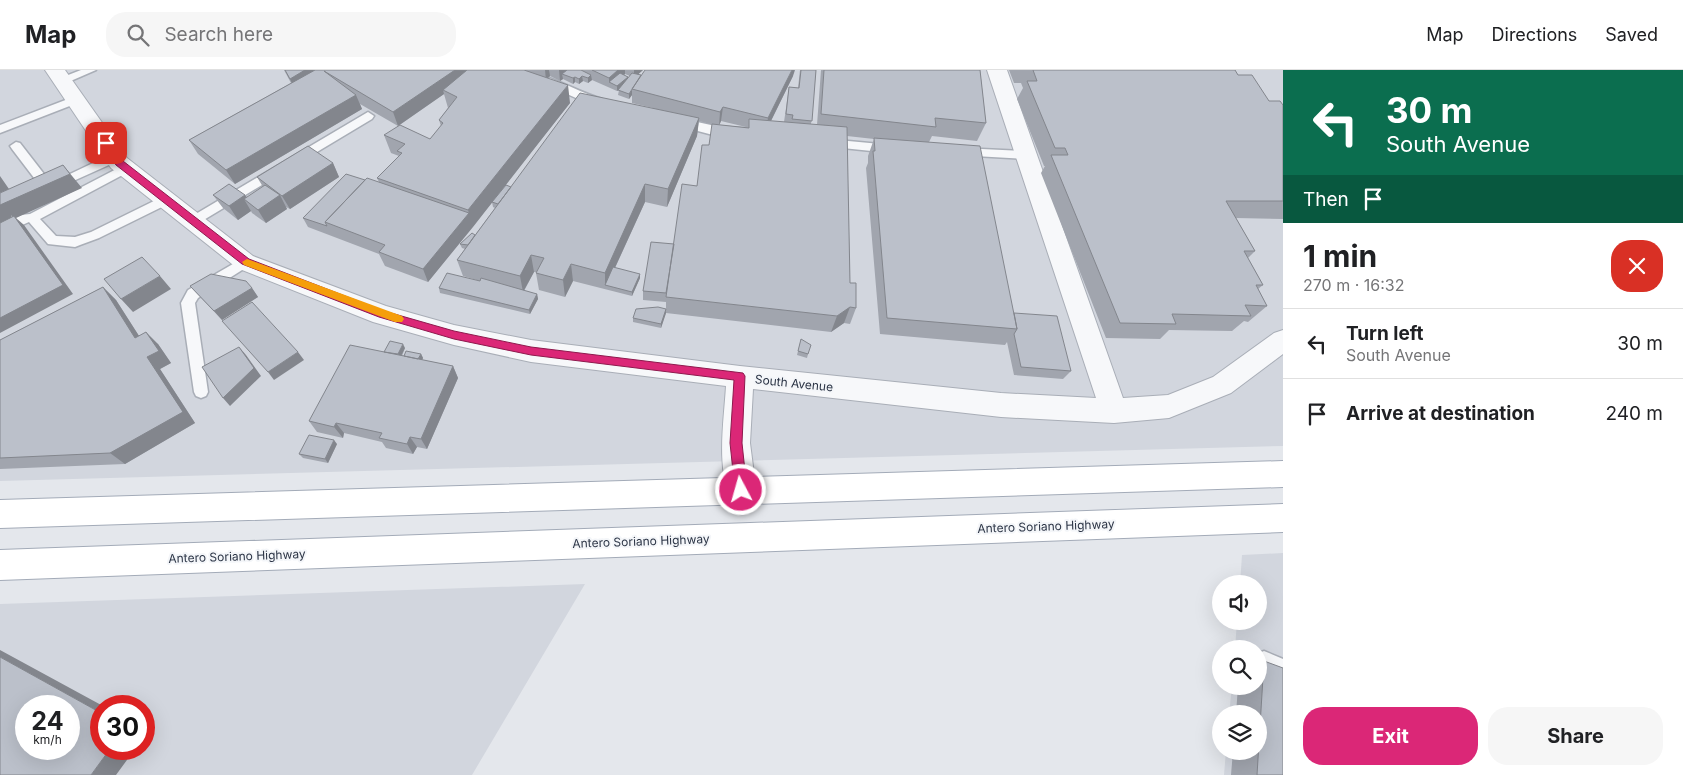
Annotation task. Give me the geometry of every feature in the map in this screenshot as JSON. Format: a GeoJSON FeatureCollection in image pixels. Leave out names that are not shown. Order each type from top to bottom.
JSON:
{"type":"FeatureCollection","features":[{"type":"Feature","properties":{"kind":"main road"},"geometry":{"type":"LineString","coordinates":[[0,514],[1283,474]]}},
{"type":"Feature","properties":{"kind":"main road","name":"Antero Soriano Highway"},"geometry":{"type":"LineString","coordinates":[[0,565],[1283,518]]}},
{"type":"Feature","properties":{"kind":"street"},"geometry":{"type":"LineString","coordinates":[[997,70],[1114,411]]}},
{"type":"Feature","properties":{"kind":"street","name":"South Avenue"},"geometry":{"type":"LineString","coordinates":[[64,84],[121,163],[245,262],[382,314],[454,335],[531,351],[740,376],[1001,405],[1114,411],[1169,406],[1222,385],[1283,340]]}},
{"type":"Feature","properties":{"kind":"street"},"geometry":{"type":"LineString","coordinates":[[740,376],[736,443],[741,490]]}},
{"type":"Feature","properties":{"kind":"lane"},"geometry":{"type":"LineString","coordinates":[[0,129],[64,84],[91,70]]}},
{"type":"Feature","properties":{"kind":"lane"},"geometry":{"type":"LineString","coordinates":[[518,70],[580,96],[608,104]]}},
{"type":"Feature","properties":{"kind":"lane"},"geometry":{"type":"LineString","coordinates":[[193,221],[368,116]]}},
{"type":"Feature","properties":{"kind":"lane"},"geometry":{"type":"LineString","coordinates":[[665,118],[713,131],[742,134]]}},
{"type":"Feature","properties":{"kind":"lane"},"geometry":{"type":"LineString","coordinates":[[817,142],[901,150]]}},
{"type":"Feature","properties":{"kind":"lane"},"geometry":{"type":"LineString","coordinates":[[16,146],[44,190],[121,163]]}},
{"type":"Feature","properties":{"kind":"lane"},"geometry":{"type":"LineString","coordinates":[[949,152],[1026,155]]}},
{"type":"Feature","properties":{"kind":"lane"},"geometry":{"type":"LineString","coordinates":[[0,230],[24,218],[32,218],[121,163]]}},
{"type":"Feature","properties":{"kind":"lane"},"geometry":{"type":"LineString","coordinates":[[32,218],[53,241],[75,242],[95,235],[166,200]]}},
{"type":"Feature","properties":{"kind":"lane"},"geometry":{"type":"LineString","coordinates":[[201,392],[188,303],[193,294],[245,262]]}},
{"type":"Feature","properties":{"kind":"lane"},"geometry":{"type":"LineString","coordinates":[[1267,661],[1283,668]]}},
{"type":"Feature","properties":{"kind":"shaded area"},"geometry":{"type":"Polygon","coordinates":[[[0,70],[1283,70],[1283,446],[0,481],[0,70]]]}},
{"type":"Feature","properties":{"kind":"shaded area"},"geometry":{"type":"Polygon","coordinates":[[[1283,553],[1283,775],[1224,775],[1225,760],[1267,760],[1267,705],[1230,705],[1231,695],[1267,695],[1267,640],[1236,640],[1236,630],[1267,630],[1267,575],[1241,575],[1242,555],[1283,553]]]}},
{"type":"Feature","properties":{"kind":"shaded area"},"geometry":{"type":"Polygon","coordinates":[[[585,584],[472,775],[0,775],[0,604],[585,584]]]}},
{"type":"Feature","properties":{"kind":"building"},"geometry":{"type":"Polygon","coordinates":[[[285,70],[305,70],[290,79],[285,70]]]}},
{"type":"Feature","properties":{"kind":"building"},"geometry":{"type":"Polygon","coordinates":[[[315,70],[455,70],[393,112],[324,71],[356,95],[226,170],[189,140],[315,70]]]}},
{"type":"Feature","properties":{"kind":"building"},"geometry":{"type":"Polygon","coordinates":[[[467,70],[524,70],[568,85],[468,210],[377,178],[402,153],[397,151],[405,144],[384,135],[400,125],[430,139],[443,123],[439,120],[457,97],[443,90],[467,70]]]}},
{"type":"Feature","properties":{"kind":"building"},"geometry":{"type":"Polygon","coordinates":[[[567,70],[581,70],[591,75],[588,78],[582,76],[579,79],[573,78],[562,74],[567,70]]]}},
{"type":"Feature","properties":{"kind":"building"},"geometry":{"type":"Polygon","coordinates":[[[592,70],[618,70],[609,78],[592,70]]]}},
{"type":"Feature","properties":{"kind":"building"},"geometry":{"type":"Polygon","coordinates":[[[645,70],[792,70],[768,118],[723,107],[720,112],[632,89],[645,70]]]}},
{"type":"Feature","properties":{"kind":"building"},"geometry":{"type":"Polygon","coordinates":[[[801,70],[816,70],[812,121],[792,119],[793,115],[786,114],[789,87],[799,88],[801,70]]]}},
{"type":"Feature","properties":{"kind":"building"},"geometry":{"type":"Polygon","coordinates":[[[824,70],[980,70],[986,123],[935,118],[936,127],[821,114],[824,70]]]}},
{"type":"Feature","properties":{"kind":"building"},"geometry":{"type":"Polygon","coordinates":[[[1033,70],[1235,70],[1238,75],[1252,75],[1269,101],[1280,101],[1283,105],[1283,201],[1226,201],[1255,251],[1244,251],[1263,285],[1256,285],[1267,306],[1245,305],[1251,316],[1172,314],[1176,324],[1120,323],[1051,155],[1068,155],[1065,148],[1055,148],[1027,81],[1037,81],[1033,70]]]}},
{"type":"Feature","properties":{"kind":"building"},"geometry":{"type":"Polygon","coordinates":[[[620,73],[628,77],[617,86],[609,82],[620,73]]]}},
{"type":"Feature","properties":{"kind":"building"},"geometry":{"type":"Polygon","coordinates":[[[632,73],[641,75],[629,94],[618,90],[632,73]]]}},
{"type":"Feature","properties":{"kind":"building"},"geometry":{"type":"Polygon","coordinates":[[[580,93],[699,118],[668,189],[645,184],[605,273],[571,264],[563,280],[536,273],[544,258],[531,255],[520,276],[457,260],[580,93]]]}},
{"type":"Feature","properties":{"kind":"building"},"geometry":{"type":"Polygon","coordinates":[[[749,119],[847,127],[850,283],[856,283],[856,308],[850,307],[837,316],[666,297],[682,184],[697,186],[702,145],[709,145],[712,124],[749,128],[749,119]]]}},
{"type":"Feature","properties":{"kind":"building"},"geometry":{"type":"Polygon","coordinates":[[[874,138],[980,146],[1017,329],[887,318],[873,151],[875,151],[874,138]]]}},
{"type":"Feature","properties":{"kind":"building"},"geometry":{"type":"Polygon","coordinates":[[[308,146],[333,163],[282,196],[257,177],[308,146]]]}},
{"type":"Feature","properties":{"kind":"building"},"geometry":{"type":"Polygon","coordinates":[[[63,165],[70,174],[0,205],[0,193],[63,165]]]}},
{"type":"Feature","properties":{"kind":"building"},"geometry":{"type":"Polygon","coordinates":[[[346,174],[365,180],[325,222],[327,226],[303,218],[346,174]]]}},
{"type":"Feature","properties":{"kind":"building"},"geometry":{"type":"Polygon","coordinates":[[[367,178],[469,213],[423,269],[379,252],[385,245],[325,222],[367,178]]]}},
{"type":"Feature","properties":{"kind":"building"},"geometry":{"type":"Polygon","coordinates":[[[229,184],[245,195],[229,206],[213,195],[229,184]]]}},
{"type":"Feature","properties":{"kind":"building"},"geometry":{"type":"Polygon","coordinates":[[[265,185],[280,195],[258,210],[244,199],[265,185]]]}},
{"type":"Feature","properties":{"kind":"building"},"geometry":{"type":"Polygon","coordinates":[[[506,185],[511,187],[498,204],[492,202],[506,185]]]}},
{"type":"Feature","properties":{"kind":"building"},"geometry":{"type":"Polygon","coordinates":[[[14,216],[63,285],[0,318],[0,223],[14,216]]]}},
{"type":"Feature","properties":{"kind":"building"},"geometry":{"type":"Polygon","coordinates":[[[472,233],[475,235],[468,245],[460,244],[472,233]]]}},
{"type":"Feature","properties":{"kind":"building"},"geometry":{"type":"Polygon","coordinates":[[[651,242],[674,244],[666,293],[643,291],[651,242]]]}},
{"type":"Feature","properties":{"kind":"building"},"geometry":{"type":"Polygon","coordinates":[[[142,257],[160,276],[121,299],[104,279],[142,257]]]}},
{"type":"Feature","properties":{"kind":"building"},"geometry":{"type":"Polygon","coordinates":[[[613,267],[640,274],[632,292],[605,285],[613,267]]]}},
{"type":"Feature","properties":{"kind":"building"},"geometry":{"type":"Polygon","coordinates":[[[447,273],[480,281],[481,278],[537,294],[529,310],[439,288],[447,273]]]}},
{"type":"Feature","properties":{"kind":"building"},"geometry":{"type":"Polygon","coordinates":[[[211,274],[246,281],[252,288],[214,311],[190,286],[211,274]]]}},
{"type":"Feature","properties":{"kind":"building"},"geometry":{"type":"Polygon","coordinates":[[[103,287],[135,338],[146,332],[159,351],[147,357],[183,412],[110,453],[0,458],[0,340],[103,287]]]}},
{"type":"Feature","properties":{"kind":"building"},"geometry":{"type":"Polygon","coordinates":[[[252,302],[298,352],[268,372],[222,321],[252,302]]]}},
{"type":"Feature","properties":{"kind":"building"},"geometry":{"type":"Polygon","coordinates":[[[658,307],[666,309],[661,324],[633,318],[636,309],[658,307]]]}},
{"type":"Feature","properties":{"kind":"building"},"geometry":{"type":"Polygon","coordinates":[[[1014,313],[1057,316],[1071,371],[1021,367],[1014,334],[1017,329],[1014,313]]]}},
{"type":"Feature","properties":{"kind":"building"},"geometry":{"type":"Polygon","coordinates":[[[801,339],[811,345],[808,354],[798,351],[801,339]]]}},
{"type":"Feature","properties":{"kind":"building"},"geometry":{"type":"Polygon","coordinates":[[[390,341],[403,344],[398,354],[384,352],[390,341]]]}},
{"type":"Feature","properties":{"kind":"building"},"geometry":{"type":"Polygon","coordinates":[[[350,345],[453,366],[421,439],[410,437],[407,444],[379,438],[382,433],[336,423],[334,427],[309,421],[350,345]]]}},
{"type":"Feature","properties":{"kind":"building"},"geometry":{"type":"Polygon","coordinates":[[[239,347],[254,368],[223,398],[202,367],[239,347]]]}},
{"type":"Feature","properties":{"kind":"building"},"geometry":{"type":"Polygon","coordinates":[[[406,351],[421,354],[418,359],[404,356],[406,351]]]}},
{"type":"Feature","properties":{"kind":"building"},"geometry":{"type":"Polygon","coordinates":[[[309,435],[334,440],[325,459],[299,454],[309,435]]]}},
{"type":"Feature","properties":{"kind":"building"},"geometry":{"type":"Polygon","coordinates":[[[0,657],[69,695],[15,695],[15,760],[80,760],[80,701],[90,707],[90,760],[102,760],[91,775],[0,775],[0,657]]]}},
{"type":"Feature","properties":{"kind":"building"},"geometry":{"type":"Polygon","coordinates":[[[1267,662],[1283,668],[1283,775],[1257,775],[1258,760],[1267,760],[1267,705],[1261,705],[1262,695],[1267,695],[1267,662]]]}},
{"type":"Feature","properties":{"kind":"slow traffic"},"geometry":{"type":"LineString","coordinates":[[247,262],[398,319]]}},
{"type":"Feature","properties":{"kind":"route"},"geometry":{"type":"LineString","coordinates":[[106,143],[120,163],[245,262],[382,314],[454,335],[531,351],[740,376],[736,443],[741,490]]}}]}
